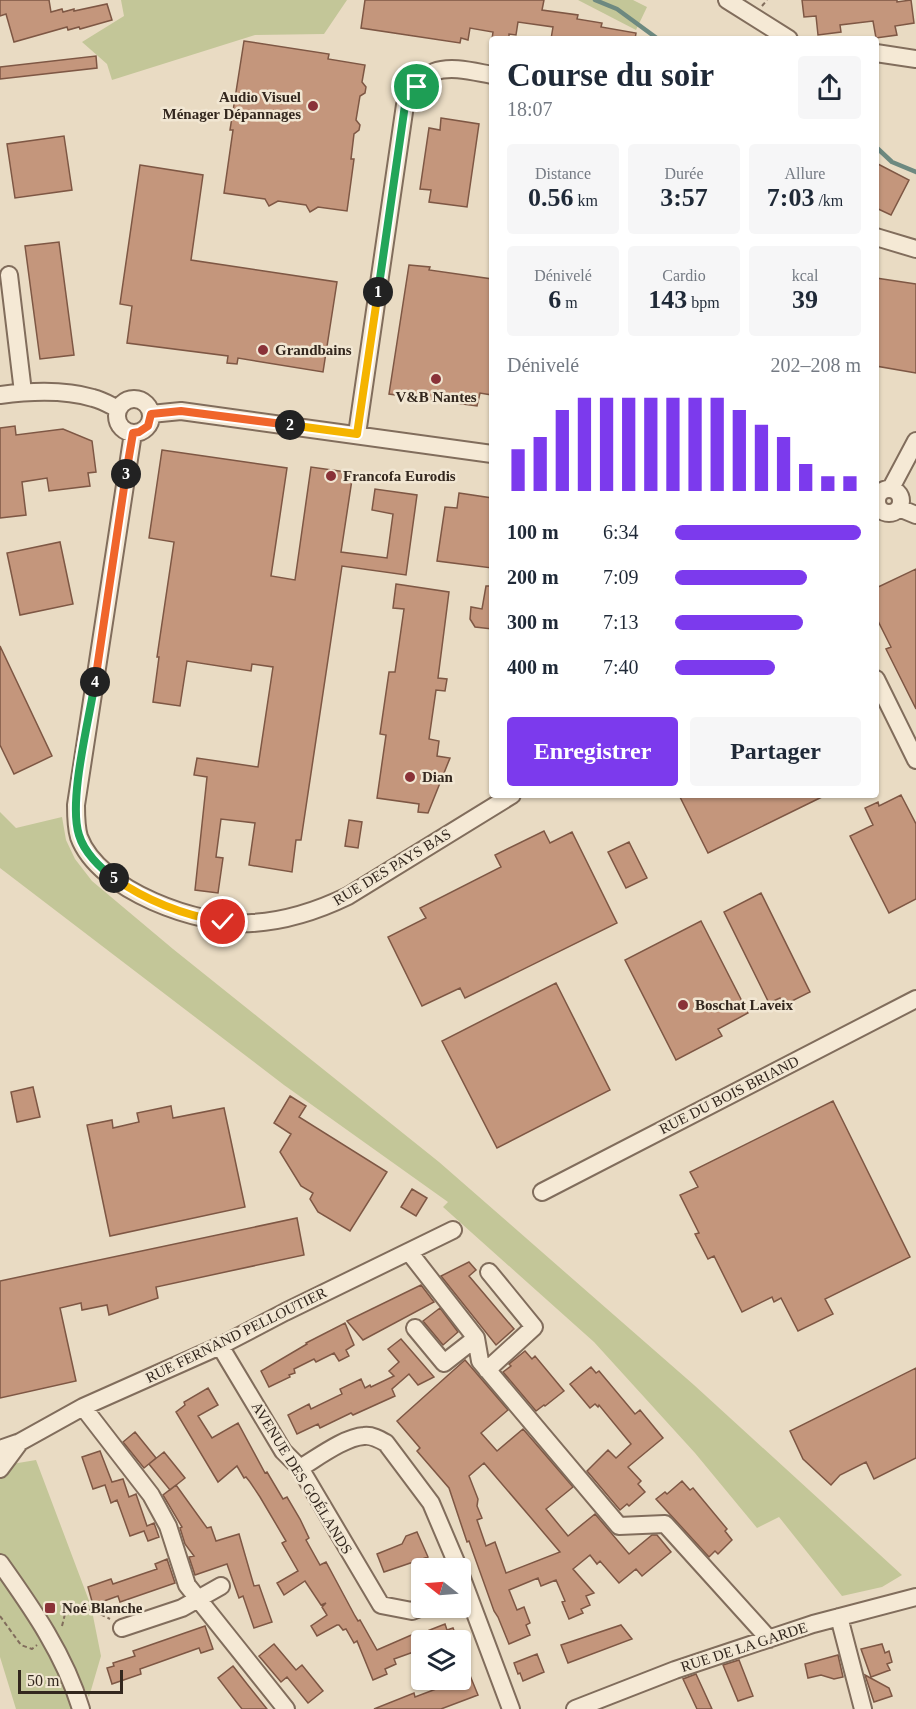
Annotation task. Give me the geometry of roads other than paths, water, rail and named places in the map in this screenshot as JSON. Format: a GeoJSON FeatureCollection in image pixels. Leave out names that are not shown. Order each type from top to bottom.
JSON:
{"type":"FeatureCollection","features":[{"type":"Feature","properties":{"kind":"street"},"geometry":{"type":"LineString","coordinates":[[727,0],[784,36]]}},
{"type":"Feature","properties":{"kind":"street"},"geometry":{"type":"LineString","coordinates":[[879,54],[916,58]]}},
{"type":"Feature","properties":{"kind":"street"},"geometry":{"type":"LineString","coordinates":[[357,434],[405,105],[417,87],[434,72],[457,69],[489,74]]}},
{"type":"Feature","properties":{"kind":"street"},"geometry":{"type":"LineString","coordinates":[[879,238],[916,249]]}},
{"type":"Feature","properties":{"kind":"street"},"geometry":{"type":"LineString","coordinates":[[9,275],[23,392]]}},
{"type":"Feature","properties":{"kind":"street"},"geometry":{"type":"LineString","coordinates":[[0,395],[23,392],[60,392],[94,398],[118,409]]}},
{"type":"Feature","properties":{"kind":"street"},"geometry":{"type":"LineString","coordinates":[[137,399],[147,404],[151,414],[148,426],[139,432],[133,433],[123,429],[118,420],[118,409],[126,401],[137,399]]}},
{"type":"Feature","properties":{"kind":"street"},"geometry":{"type":"LineString","coordinates":[[151,414],[181,411],[489,454]]}},
{"type":"Feature","properties":{"kind":"street","name":"RUE DES PAYS BAS"},"geometry":{"type":"LineString","coordinates":[[133,433],[76,805],[79,836],[99,866],[138,894],[199,918],[251,923],[291,917],[320,909],[348,896],[507,798]]}},
{"type":"Feature","properties":{"kind":"street"},"geometry":{"type":"LineString","coordinates":[[891,488],[916,441]]}},
{"type":"Feature","properties":{"kind":"street"},"geometry":{"type":"LineString","coordinates":[[879,494],[882,490],[891,488],[901,497],[899,508],[893,513],[886,513],[879,509]]}},
{"type":"Feature","properties":{"kind":"street"},"geometry":{"type":"LineString","coordinates":[[899,508],[916,515]]}},
{"type":"Feature","properties":{"kind":"street"},"geometry":{"type":"LineString","coordinates":[[879,685],[916,760]]}},
{"type":"Feature","properties":{"kind":"street","name":"RUE DU BOIS BRIAND"},"geometry":{"type":"LineString","coordinates":[[542,1192],[916,999]]}},
{"type":"Feature","properties":{"kind":"street","name":"RUE FERNAND PELLOUTIER"},"geometry":{"type":"LineString","coordinates":[[0,1449],[20,1442],[83,1407],[220,1346],[453,1230]]}},
{"type":"Feature","properties":{"kind":"street"},"geometry":{"type":"LineString","coordinates":[[409,1252],[476,1338],[480,1361],[619,1526],[664,1524],[769,1639]]}},
{"type":"Feature","properties":{"kind":"street"},"geometry":{"type":"LineString","coordinates":[[487,1370],[534,1327],[489,1272]]}},
{"type":"Feature","properties":{"kind":"street"},"geometry":{"type":"LineString","coordinates":[[415,1328],[444,1363],[476,1338]]}},
{"type":"Feature","properties":{"kind":"street","name":"AVENUE DES GOÉLANDS"},"geometry":{"type":"LineString","coordinates":[[220,1346],[283,1451],[300,1468],[381,1605],[411,1611]]}},
{"type":"Feature","properties":{"kind":"street"},"geometry":{"type":"LineString","coordinates":[[83,1407],[151,1495],[168,1526],[187,1585],[286,1709]]}},
{"type":"Feature","properties":{"kind":"street"},"geometry":{"type":"LineString","coordinates":[[300,1468],[348,1440],[364,1436],[376,1437],[386,1443],[431,1503],[454,1558]]}},
{"type":"Feature","properties":{"kind":"street","name":"RUE FERNAND PELLOUTIER"},"geometry":{"type":"LineString","coordinates":[[0,1468],[20,1442]]}},
{"type":"Feature","properties":{"kind":"street"},"geometry":{"type":"LineString","coordinates":[[0,1563],[28,1601],[50,1637],[76,1691],[81,1709]]}},
{"type":"Feature","properties":{"kind":"street"},"geometry":{"type":"LineString","coordinates":[[122,1628],[182,1608],[221,1587]]}},
{"type":"Feature","properties":{"kind":"street","name":"RUE DE LA GARDE"},"geometry":{"type":"LineString","coordinates":[[575,1709],[675,1670],[769,1639],[839,1617],[916,1597]]}},
{"type":"Feature","properties":{"kind":"street"},"geometry":{"type":"LineString","coordinates":[[471,1604],[512,1709]]}},
{"type":"Feature","properties":{"kind":"street"},"geometry":{"type":"LineString","coordinates":[[839,1617],[863,1709]]}},
{"type":"Feature","properties":{"kind":"waterway"},"geometry":{"type":"LineString","coordinates":[[595,0],[617,9],[654,36]]}},
{"type":"Feature","properties":{"kind":"waterway"},"geometry":{"type":"LineString","coordinates":[[879,150],[892,162],[916,172]]}},
{"type":"Feature","properties":{"kind":"place","name":"Audio Visuel Ménager Dépannages"},"geometry":{"type":"Point","coordinates":[313,106]}},
{"type":"Feature","properties":{"kind":"place","name":"Grandbains"},"geometry":{"type":"Point","coordinates":[263,350]}},
{"type":"Feature","properties":{"kind":"place","name":"V&B Nantes"},"geometry":{"type":"Point","coordinates":[436,379]}},
{"type":"Feature","properties":{"kind":"place","name":"Francofa Eurodis"},"geometry":{"type":"Point","coordinates":[331,476]}},
{"type":"Feature","properties":{"kind":"place","name":"Dian"},"geometry":{"type":"Point","coordinates":[410,777]}},
{"type":"Feature","properties":{"kind":"place","name":"Boschat Laveix"},"geometry":{"type":"Point","coordinates":[683,1005]}},
{"type":"Feature","properties":{"kind":"place","name":"Noé Blanche"},"geometry":{"type":"Point","coordinates":[50,1608]}}]}
